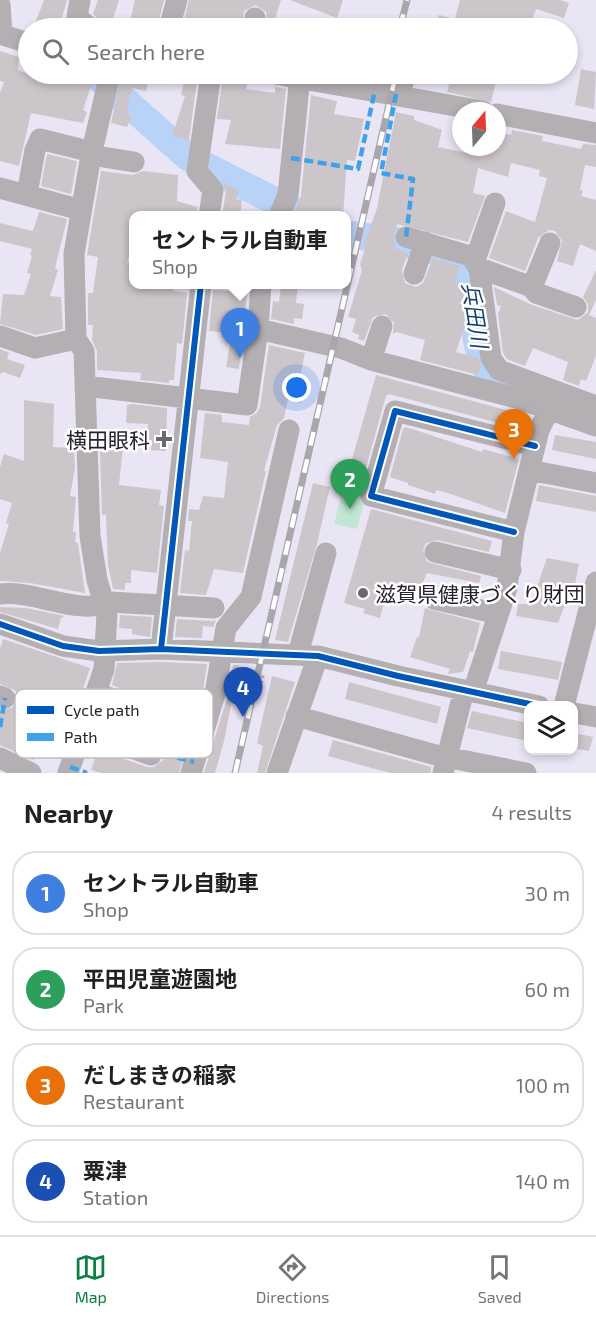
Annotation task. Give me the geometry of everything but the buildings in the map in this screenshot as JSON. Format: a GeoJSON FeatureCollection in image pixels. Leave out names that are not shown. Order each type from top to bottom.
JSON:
{"type":"FeatureCollection","features":[{"type":"Feature","properties":{"kind":"street"},"geometry":{"type":"LineString","coordinates":[[78,18],[80,0]]}},
{"type":"Feature","properties":{"kind":"street"},"geometry":{"type":"LineString","coordinates":[[172,18],[177,0]]}},
{"type":"Feature","properties":{"kind":"street"},"geometry":{"type":"LineString","coordinates":[[0,5],[1,34],[18,40]]}},
{"type":"Feature","properties":{"kind":"street"},"geometry":{"type":"LineString","coordinates":[[98,689],[104,669],[107,614],[97,580],[90,536],[84,351],[76,339],[75,254],[81,210],[108,84]]}},
{"type":"Feature","properties":{"kind":"street"},"geometry":{"type":"LineString","coordinates":[[210,84],[198,163],[213,190],[210,211]]}},
{"type":"Feature","properties":{"kind":"street"},"geometry":{"type":"LineString","coordinates":[[283,206],[299,84]]}},
{"type":"Feature","properties":{"kind":"street"},"geometry":{"type":"LineString","coordinates":[[339,84],[452,105]]}},
{"type":"Feature","properties":{"kind":"street"},"geometry":{"type":"LineString","coordinates":[[400,95],[403,84]]}},
{"type":"Feature","properties":{"kind":"street"},"geometry":{"type":"LineString","coordinates":[[506,116],[596,133]]}},
{"type":"Feature","properties":{"kind":"street"},"geometry":{"type":"LineString","coordinates":[[27,194],[35,150],[40,139],[92,154],[134,162]]}},
{"type":"Feature","properties":{"kind":"street"},"geometry":{"type":"LineString","coordinates":[[0,188],[81,210]]}},
{"type":"Feature","properties":{"kind":"street"},"geometry":{"type":"LineString","coordinates":[[495,203],[477,264],[491,358],[499,370],[596,426]]}},
{"type":"Feature","properties":{"kind":"street"},"geometry":{"type":"LineString","coordinates":[[532,287],[550,243]]}},
{"type":"Feature","properties":{"kind":"street"},"geometry":{"type":"LineString","coordinates":[[414,274],[419,244],[477,264],[532,287],[536,293],[576,307]]}},
{"type":"Feature","properties":{"kind":"street"},"geometry":{"type":"LineString","coordinates":[[161,649],[201,289]]}},
{"type":"Feature","properties":{"kind":"street"},"geometry":{"type":"LineString","coordinates":[[85,386],[189,396],[247,405],[258,329],[261,289]]}},
{"type":"Feature","properties":{"kind":"street"},"geometry":{"type":"LineString","coordinates":[[371,360],[382,326]]}},
{"type":"Feature","properties":{"kind":"street"},"geometry":{"type":"LineString","coordinates":[[258,329],[341,348],[371,360],[520,399],[595,403]]}},
{"type":"Feature","properties":{"kind":"street"},"geometry":{"type":"LineString","coordinates":[[0,336],[35,348],[76,339]]}},
{"type":"Feature","properties":{"kind":"street"},"geometry":{"type":"LineString","coordinates":[[445,764],[498,614],[511,570],[514,532],[539,430],[554,401]]}},
{"type":"Feature","properties":{"kind":"street"},"geometry":{"type":"LineString","coordinates":[[514,532],[371,496],[395,411],[535,446]]}},
{"type":"Feature","properties":{"kind":"street"},"geometry":{"type":"LineString","coordinates":[[213,701],[228,623],[251,597],[289,430]]}},
{"type":"Feature","properties":{"kind":"street"},"geometry":{"type":"LineString","coordinates":[[529,470],[596,483]]}},
{"type":"Feature","properties":{"kind":"street"},"geometry":{"type":"LineString","coordinates":[[435,552],[511,570]]}},
{"type":"Feature","properties":{"kind":"street"},"geometry":{"type":"LineString","coordinates":[[277,773],[296,716],[326,553]]}},
{"type":"Feature","properties":{"kind":"street"},"geometry":{"type":"LineString","coordinates":[[565,701],[596,582]]}},
{"type":"Feature","properties":{"kind":"street"},"geometry":{"type":"LineString","coordinates":[[0,594],[18,592],[96,608],[110,602],[214,608]]}},
{"type":"Feature","properties":{"kind":"street"},"geometry":{"type":"LineString","coordinates":[[434,599],[498,614]]}},
{"type":"Feature","properties":{"kind":"street"},"geometry":{"type":"LineString","coordinates":[[0,624],[69,647],[104,651],[161,649],[308,655],[524,702]]}},
{"type":"Feature","properties":{"kind":"street"},"geometry":{"type":"LineString","coordinates":[[578,714],[596,717]]}},
{"type":"Feature","properties":{"kind":"street"},"geometry":{"type":"LineString","coordinates":[[296,716],[445,764],[526,773]]}},
{"type":"Feature","properties":{"kind":"street"},"geometry":{"type":"LineString","coordinates":[[0,758],[31,773]]}},
{"type":"Feature","properties":{"kind":"street"},"geometry":{"type":"LineString","coordinates":[[68,773],[74,758]]}},
{"type":"Feature","properties":{"kind":"street"},"geometry":{"type":"LineString","coordinates":[[191,773],[196,758]]}},
{"type":"Feature","properties":{"kind":"path"},"geometry":{"type":"LineString","coordinates":[[245,675],[263,677],[262,682]]}},
{"type":"Feature","properties":{"kind":"green space"},"geometry":{"type":"Polygon","coordinates":[[[343,488],[366,494],[357,529],[334,524],[343,488]]]}},
{"type":"Feature","properties":{"kind":"waterway","name":"兵田川"},"geometry":{"type":"LineString","coordinates":[[106,84],[188,157],[294,211]]}},
{"type":"Feature","properties":{"kind":"waterway","name":"兵田川"},"geometry":{"type":"LineString","coordinates":[[351,235],[403,242],[461,259],[467,264],[474,327],[489,373],[501,384],[541,397]]}},
{"type":"Feature","properties":{"kind":"railway"},"geometry":{"type":"LineString","coordinates":[[402,18],[407,0]]}},
{"type":"Feature","properties":{"kind":"railway"},"geometry":{"type":"LineString","coordinates":[[351,269],[394,84]]}},
{"type":"Feature","properties":{"kind":"railway"},"geometry":{"type":"LineString","coordinates":[[235,773],[346,289]]}},
{"type":"Feature","properties":{"kind":"marked path"},"geometry":{"type":"LineString","coordinates":[[291,158],[358,169],[375,90]]}},
{"type":"Feature","properties":{"kind":"marked path"},"geometry":{"type":"LineString","coordinates":[[396,94],[381,173],[413,179],[406,237]]}},
{"type":"Feature","properties":{"kind":"marked path"},"geometry":{"type":"LineString","coordinates":[[0,727],[5,698]]}},
{"type":"Feature","properties":{"kind":"marked path"},"geometry":{"type":"LineString","coordinates":[[179,758],[194,762]]}},
{"type":"Feature","properties":{"kind":"marked path"},"geometry":{"type":"LineString","coordinates":[[70,767],[87,773]]}},
{"type":"Feature","properties":{"kind":"cycle path"},"geometry":{"type":"LineString","coordinates":[[161,649],[200,289]]}},
{"type":"Feature","properties":{"kind":"cycle path"},"geometry":{"type":"LineString","coordinates":[[514,532],[371,496],[395,411],[535,446]]}},
{"type":"Feature","properties":{"kind":"cycle path"},"geometry":{"type":"LineString","coordinates":[[0,624],[63,646],[99,651],[161,649],[318,656],[524,703]]}},
{"type":"Feature","properties":{"kind":"place","name":"セントラル自動車"},"geometry":{"type":"Point","coordinates":[240,358]}},
{"type":"Feature","properties":{"kind":"place","name":"横田眼科"},"geometry":{"type":"Point","coordinates":[164,439]}},
{"type":"Feature","properties":{"kind":"place","name":"だしまきの稲家"},"geometry":{"type":"Point","coordinates":[514,459]}},
{"type":"Feature","properties":{"kind":"place","name":"平田児童遊園地"},"geometry":{"type":"Point","coordinates":[350,509]}},
{"type":"Feature","properties":{"kind":"place","name":"滋賀県健康づくり財団"},"geometry":{"type":"Point","coordinates":[363,593]}},
{"type":"Feature","properties":{"kind":"place","name":"粟津"},"geometry":{"type":"Point","coordinates":[243,717]}}]}
